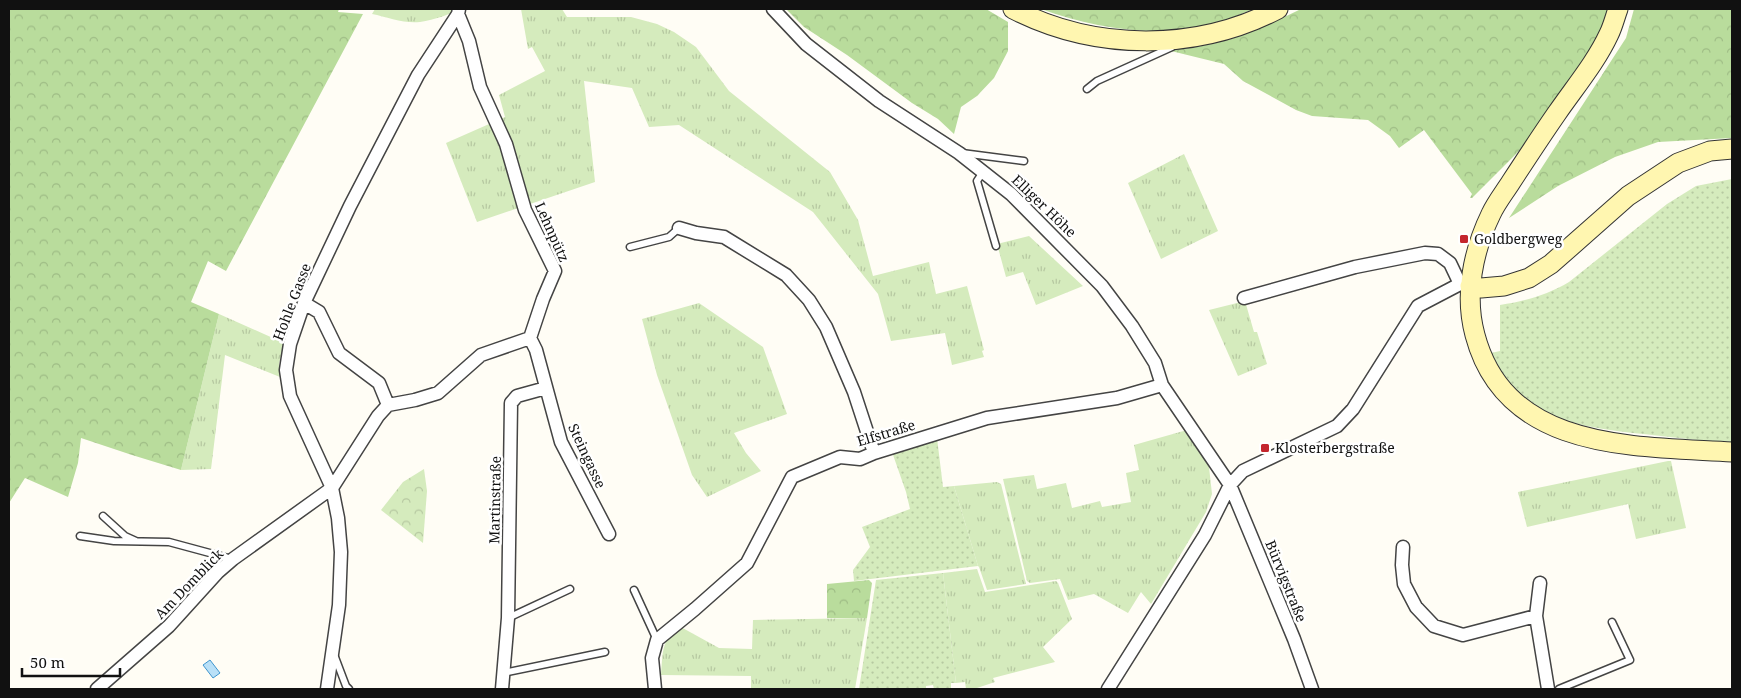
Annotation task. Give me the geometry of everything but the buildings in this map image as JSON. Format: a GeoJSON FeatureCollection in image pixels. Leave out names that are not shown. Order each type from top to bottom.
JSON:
{"type":"FeatureCollection","features":[{"type":"Feature","properties":{"kind":"street","name":"Elliger Höhe"},"geometry":{"type":"LineString","coordinates":[[773,9],[806,44],[879,101],[984,171],[1011,194],[1102,286],[1132,326],[1155,363],[1162,385],[1230,484]]}},
{"type":"Feature","properties":{"kind":"street"},"geometry":{"type":"LineString","coordinates":[[1013,9],[1068,31],[1112,40],[1152,42],[1222,31],[1259,19],[1278,9]]}},
{"type":"Feature","properties":{"kind":"street"},"geometry":{"type":"LineString","coordinates":[[1465,285],[1491,214],[1532,148],[1593,63],[1610,33],[1618,9]]}},
{"type":"Feature","properties":{"kind":"street","name":"Hohle Gasse"},"geometry":{"type":"LineString","coordinates":[[327,689],[339,606],[341,552],[338,518],[332,488],[290,396],[286,370],[290,344],[304,303],[350,206],[418,75],[458,11]]}},
{"type":"Feature","properties":{"kind":"street","name":"Lehnpütz"},"geometry":{"type":"LineString","coordinates":[[458,11],[469,41],[480,87],[506,144],[525,210],[555,271],[530,338]]}},
{"type":"Feature","properties":{"kind":"street"},"geometry":{"type":"LineString","coordinates":[[1108,689],[1205,535],[1230,484],[1243,471],[1337,426],[1353,409],[1418,306],[1465,285],[1481,288],[1504,286],[1530,278],[1550,264],[1628,196],[1678,163],[1710,151],[1732,149]]}},
{"type":"Feature","properties":{"kind":"street"},"geometry":{"type":"LineString","coordinates":[[679,228],[696,233],[724,236],[786,275],[809,300],[826,327],[854,392],[874,453]]}},
{"type":"Feature","properties":{"kind":"street"},"geometry":{"type":"LineString","coordinates":[[1244,298],[1355,267],[1425,253],[1438,254],[1450,263],[1465,285],[1480,355],[1496,383],[1519,408],[1547,425],[1581,437],[1648,447],[1732,452]]}},
{"type":"Feature","properties":{"kind":"street"},"geometry":{"type":"LineString","coordinates":[[304,303],[319,312],[339,353],[379,383],[388,405]]}},
{"type":"Feature","properties":{"kind":"street"},"geometry":{"type":"LineString","coordinates":[[332,488],[378,416],[388,405],[415,400],[438,392],[481,355],[530,338],[536,350],[546,388]]}},
{"type":"Feature","properties":{"kind":"street","name":"Elfstraße"},"geometry":{"type":"LineString","coordinates":[[657,640],[747,563],[792,477],[840,457],[860,459],[987,418],[1117,398],[1162,385]]}},
{"type":"Feature","properties":{"kind":"street","name":"Martinstraße"},"geometry":{"type":"LineString","coordinates":[[502,689],[508,618],[511,403],[517,396],[546,388]]}},
{"type":"Feature","properties":{"kind":"street","name":"Steingasse"},"geometry":{"type":"LineString","coordinates":[[546,388],[561,442],[609,534]]}},
{"type":"Feature","properties":{"kind":"street","name":"Bürvigstraße"},"geometry":{"type":"LineString","coordinates":[[1230,484],[1294,639],[1312,689]]}},
{"type":"Feature","properties":{"kind":"street","name":"Am Domblick"},"geometry":{"type":"LineString","coordinates":[[97,689],[169,626],[218,572],[233,559],[332,488]]}},
{"type":"Feature","properties":{"kind":"street"},"geometry":{"type":"LineString","coordinates":[[1403,547],[1402,566],[1404,584],[1416,607],[1434,626],[1463,635],[1536,616]]}},
{"type":"Feature","properties":{"kind":"street"},"geometry":{"type":"LineString","coordinates":[[1540,583],[1536,616],[1548,689]]}},
{"type":"Feature","properties":{"kind":"street"},"geometry":{"type":"LineString","coordinates":[[655,689],[652,658],[657,640]]}},
{"type":"Feature","properties":{"kind":"lane"},"geometry":{"type":"LineString","coordinates":[[1087,89],[1097,81],[1193,37]]}},
{"type":"Feature","properties":{"kind":"lane"},"geometry":{"type":"LineString","coordinates":[[959,153],[1024,162]]}},
{"type":"Feature","properties":{"kind":"lane"},"geometry":{"type":"LineString","coordinates":[[984,171],[977,182],[996,246]]}},
{"type":"Feature","properties":{"kind":"lane"},"geometry":{"type":"LineString","coordinates":[[630,247],[669,238],[679,228]]}},
{"type":"Feature","properties":{"kind":"lane"},"geometry":{"type":"LineString","coordinates":[[103,516],[124,536],[139,542]]}},
{"type":"Feature","properties":{"kind":"lane"},"geometry":{"type":"LineString","coordinates":[[80,536],[114,541],[169,542],[233,559]]}},
{"type":"Feature","properties":{"kind":"lane"},"geometry":{"type":"LineString","coordinates":[[508,618],[570,589]]}},
{"type":"Feature","properties":{"kind":"lane"},"geometry":{"type":"LineString","coordinates":[[634,590],[657,640]]}},
{"type":"Feature","properties":{"kind":"lane"},"geometry":{"type":"LineString","coordinates":[[1559,689],[1630,660],[1612,622]]}},
{"type":"Feature","properties":{"kind":"lane"},"geometry":{"type":"LineString","coordinates":[[332,649],[349,689]]}},
{"type":"Feature","properties":{"kind":"lane"},"geometry":{"type":"LineString","coordinates":[[503,673],[604,652]]}},
{"type":"Feature","properties":{"kind":"green space"},"geometry":{"type":"Polygon","coordinates":[[[9,9],[339,9],[338,12],[363,14],[226,271],[208,261],[191,302],[219,314],[181,470],[81,438],[78,463],[68,497],[25,478],[9,503],[9,9]]]}},
{"type":"Feature","properties":{"kind":"green space"},"geometry":{"type":"Polygon","coordinates":[[[375,9],[462,9],[426,21],[414,22],[372,14],[375,9]]]}},
{"type":"Feature","properties":{"kind":"green space"},"geometry":{"type":"Polygon","coordinates":[[[521,9],[562,9],[567,17],[631,17],[657,24],[674,32],[696,47],[729,91],[830,172],[858,220],[873,276],[929,262],[936,294],[967,286],[984,350],[982,351],[984,357],[952,365],[945,333],[891,341],[878,294],[813,212],[679,125],[649,127],[632,88],[584,81],[595,182],[477,222],[446,143],[505,117],[499,95],[545,71],[532,47],[528,49],[521,9]]]}},
{"type":"Feature","properties":{"kind":"green space"},"geometry":{"type":"Polygon","coordinates":[[[786,9],[986,9],[1008,22],[1008,51],[994,78],[977,96],[961,107],[954,134],[938,119],[912,103],[847,55],[804,27],[786,9]]]}},
{"type":"Feature","properties":{"kind":"green space"},"geometry":{"type":"Polygon","coordinates":[[[1041,9],[1253,9],[1221,22],[1199,27],[1153,31],[1107,27],[1041,9]]]}},
{"type":"Feature","properties":{"kind":"green space"},"geometry":{"type":"Polygon","coordinates":[[[1301,9],[1609,9],[1597,39],[1558,98],[1518,152],[1470,198],[1472,194],[1424,130],[1399,148],[1390,136],[1368,120],[1312,116],[1296,110],[1243,81],[1224,64],[1167,50],[1197,47],[1231,39],[1301,9]]]}},
{"type":"Feature","properties":{"kind":"green space"},"geometry":{"type":"Polygon","coordinates":[[[1634,9],[1732,9],[1732,138],[1658,142],[1615,157],[1558,186],[1509,218],[1626,38],[1634,9]]]}},
{"type":"Feature","properties":{"kind":"green space"},"geometry":{"type":"Polygon","coordinates":[[[1184,154],[1218,231],[1161,259],[1128,183],[1184,154]]]}},
{"type":"Feature","properties":{"kind":"green space"},"geometry":{"type":"Polygon","coordinates":[[[1732,179],[1732,444],[1586,426],[1554,416],[1525,399],[1514,389],[1501,372],[1491,353],[1500,351],[1500,305],[1536,297],[1561,287],[1667,204],[1696,186],[1732,179]]]}},
{"type":"Feature","properties":{"kind":"green space"},"geometry":{"type":"Polygon","coordinates":[[[1029,236],[1083,286],[1036,305],[1023,272],[1006,277],[997,244],[1029,236]]]}},
{"type":"Feature","properties":{"kind":"green space"},"geometry":{"type":"Polygon","coordinates":[[[1245,301],[1254,332],[1257,332],[1267,364],[1238,376],[1209,310],[1245,301]]]}},
{"type":"Feature","properties":{"kind":"green space"},"geometry":{"type":"Polygon","coordinates":[[[699,303],[763,347],[787,414],[734,433],[746,453],[761,471],[707,497],[692,475],[657,375],[642,319],[699,303]]]}},
{"type":"Feature","properties":{"kind":"green space"},"geometry":{"type":"Polygon","coordinates":[[[219,314],[284,343],[279,364],[280,377],[225,355],[211,469],[181,470],[219,314]]]}},
{"type":"Feature","properties":{"kind":"green space"},"geometry":{"type":"Polygon","coordinates":[[[1187,430],[1209,467],[1212,494],[1206,512],[1151,604],[1141,592],[1128,613],[1094,594],[1068,600],[1060,579],[1030,583],[1027,581],[1003,479],[1034,475],[1037,489],[1066,483],[1072,508],[1100,501],[1102,507],[1131,502],[1126,473],[1139,470],[1134,445],[1187,430]]]}},
{"type":"Feature","properties":{"kind":"green space"},"geometry":{"type":"Polygon","coordinates":[[[937,438],[943,487],[954,486],[978,566],[854,581],[853,570],[870,547],[862,527],[910,509],[892,452],[937,438]]]}},
{"type":"Feature","properties":{"kind":"green space"},"geometry":{"type":"Polygon","coordinates":[[[1671,461],[1686,528],[1636,539],[1628,504],[1527,527],[1518,492],[1671,461]]]}},
{"type":"Feature","properties":{"kind":"green space"},"geometry":{"type":"Polygon","coordinates":[[[424,469],[427,491],[423,543],[381,510],[403,482],[424,469]]]}},
{"type":"Feature","properties":{"kind":"green space"},"geometry":{"type":"Polygon","coordinates":[[[997,482],[1001,484],[1026,584],[987,590],[954,486],[997,482]]]}},
{"type":"Feature","properties":{"kind":"green space"},"geometry":{"type":"Polygon","coordinates":[[[977,569],[985,592],[1056,581],[1058,583],[1072,619],[1043,647],[1055,662],[993,678],[995,682],[974,689],[966,689],[965,682],[956,683],[943,573],[977,569]]]}},
{"type":"Feature","properties":{"kind":"green space"},"geometry":{"type":"Polygon","coordinates":[[[943,573],[956,683],[951,683],[951,689],[934,689],[933,685],[926,686],[926,689],[859,689],[876,580],[943,573]]]}},
{"type":"Feature","properties":{"kind":"green space"},"geometry":{"type":"Polygon","coordinates":[[[869,580],[872,583],[867,618],[827,618],[827,584],[869,580]]]}},
{"type":"Feature","properties":{"kind":"green space"},"geometry":{"type":"Polygon","coordinates":[[[867,618],[855,689],[751,689],[751,676],[661,675],[666,642],[673,631],[679,626],[719,648],[752,649],[753,620],[867,618]]]}},
{"type":"Feature","properties":{"kind":"water"},"geometry":{"type":"Polygon","coordinates":[[[210,660],[220,673],[213,678],[203,665],[210,660]]]}},
{"type":"Feature","properties":{"kind":"place","name":"Goldbergweg"},"geometry":{"type":"Point","coordinates":[1464,239]}},
{"type":"Feature","properties":{"kind":"place","name":"Klosterbergstraße"},"geometry":{"type":"Point","coordinates":[1265,448]}}]}
